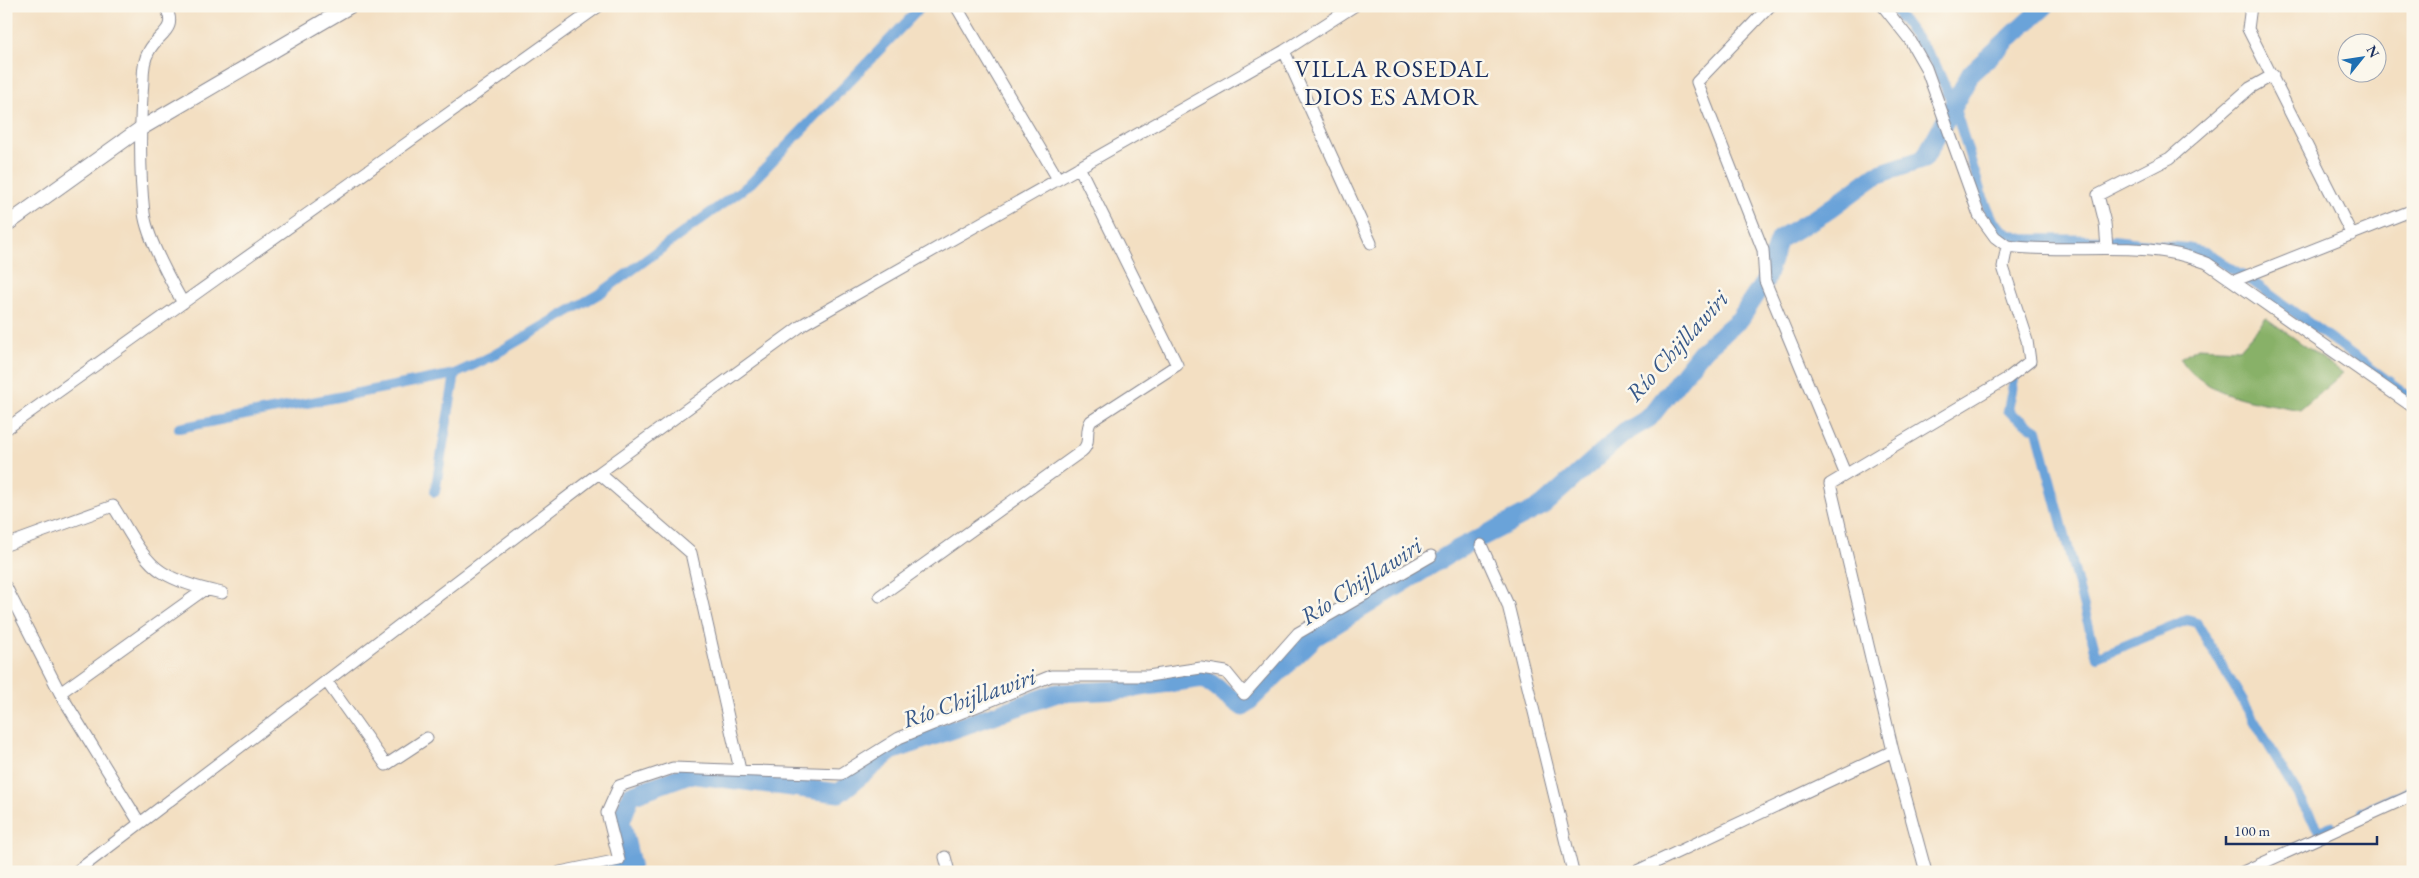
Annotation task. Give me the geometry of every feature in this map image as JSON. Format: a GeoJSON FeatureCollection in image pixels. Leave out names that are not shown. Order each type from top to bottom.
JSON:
{"type":"FeatureCollection","features":[{"type":"Feature","properties":{"kind":"main road"},"geometry":{"type":"LineString","coordinates":[[6,225],[140,129],[350,6]]}},
{"type":"Feature","properties":{"kind":"street"},"geometry":{"type":"LineString","coordinates":[[165,6],[170,20],[168,31],[148,51],[143,70],[140,129],[144,214],[163,266],[183,303]]}},
{"type":"Feature","properties":{"kind":"street"},"geometry":{"type":"LineString","coordinates":[[6,429],[599,6]]}},
{"type":"Feature","properties":{"kind":"street"},"geometry":{"type":"LineString","coordinates":[[956,6],[1058,179]]}},
{"type":"Feature","properties":{"kind":"street"},"geometry":{"type":"LineString","coordinates":[[76,872],[139,822],[327,682],[599,473],[805,323],[1284,51],[1354,6]]}},
{"type":"Feature","properties":{"kind":"street"},"geometry":{"type":"LineString","coordinates":[[1770,6],[1697,82],[1763,250],[1765,281],[1845,473]]}},
{"type":"Feature","properties":{"kind":"street"},"geometry":{"type":"LineString","coordinates":[[1883,6],[1910,40],[1926,68],[1980,215],[1995,237],[2007,246],[2107,243],[2183,254],[2207,263],[2238,280],[2413,407]]}},
{"type":"Feature","properties":{"kind":"street"},"geometry":{"type":"LineString","coordinates":[[2251,6],[2248,29],[2273,75],[2352,235]]}},
{"type":"Feature","properties":{"kind":"street"},"geometry":{"type":"LineString","coordinates":[[1284,51],[1371,243]]}},
{"type":"Feature","properties":{"kind":"street"},"geometry":{"type":"LineString","coordinates":[[2107,243],[2098,195],[2170,158],[2250,88],[2273,75]]}},
{"type":"Feature","properties":{"kind":"street"},"geometry":{"type":"LineString","coordinates":[[880,596],[1082,451],[1088,442],[1088,426],[1091,421],[1177,365],[1080,167]]}},
{"type":"Feature","properties":{"kind":"street"},"geometry":{"type":"LineString","coordinates":[[2238,280],[2413,210]]}},
{"type":"Feature","properties":{"kind":"street"},"geometry":{"type":"LineString","coordinates":[[1926,872],[1893,751],[1830,484],[1845,473],[2008,378],[2030,361],[2027,340],[2003,268],[2007,246]]}},
{"type":"Feature","properties":{"kind":"street"},"geometry":{"type":"LineString","coordinates":[[599,473],[690,553],[740,770]]}},
{"type":"Feature","properties":{"kind":"street"},"geometry":{"type":"LineString","coordinates":[[6,545],[113,506],[148,560],[162,572],[205,589],[222,593]]}},
{"type":"Feature","properties":{"kind":"street"},"geometry":{"type":"LineString","coordinates":[[1482,545],[1508,605],[1574,872]]}},
{"type":"Feature","properties":{"kind":"street"},"geometry":{"type":"LineString","coordinates":[[560,872],[619,860],[607,812],[619,786],[673,768],[841,774],[899,738],[1051,676],[1148,676],[1201,668],[1226,672],[1244,694],[1298,633],[1431,556]]}},
{"type":"Feature","properties":{"kind":"street"},"geometry":{"type":"LineString","coordinates":[[6,587],[60,693],[139,822]]}},
{"type":"Feature","properties":{"kind":"street"},"geometry":{"type":"LineString","coordinates":[[60,693],[205,589]]}},
{"type":"Feature","properties":{"kind":"street"},"geometry":{"type":"LineString","coordinates":[[327,682],[386,765],[427,738]]}},
{"type":"Feature","properties":{"kind":"street"},"geometry":{"type":"LineString","coordinates":[[1635,872],[1893,751]]}},
{"type":"Feature","properties":{"kind":"street"},"geometry":{"type":"LineString","coordinates":[[2243,872],[2413,795]]}},
{"type":"Feature","properties":{"kind":"street"},"geometry":{"type":"LineString","coordinates":[[945,857],[949,872]]}},
{"type":"Feature","properties":{"kind":"green space"},"geometry":{"type":"Polygon","coordinates":[[[2266,318],[2343,373],[2300,410],[2250,400],[2218,390],[2203,382],[2180,358],[2198,347],[2239,349],[2266,318]]]}},
{"type":"Feature","properties":{"kind":"waterway"},"geometry":{"type":"LineString","coordinates":[[179,428],[455,374],[492,356],[602,292],[751,183],[922,6]]}},
{"type":"Feature","properties":{"kind":"waterway"},"geometry":{"type":"LineString","coordinates":[[1892,6],[1935,63],[1957,115],[1981,193],[1994,222],[2008,234],[2023,239],[2113,240],[2186,248],[2205,252],[2253,282],[2413,399]]}},
{"type":"Feature","properties":{"kind":"waterway","name":"Río Chijllawiri"},"geometry":{"type":"LineString","coordinates":[[604,872],[631,864],[621,821],[631,795],[689,774],[839,793],[891,751],[1057,693],[1120,690],[1203,678],[1243,707],[1315,637],[1456,550],[1542,506],[1624,433],[1649,418],[1702,351],[1740,319],[1765,281],[1779,239],[1824,213],[1876,175],[1924,159],[1971,73],[2045,6]]}},
{"type":"Feature","properties":{"kind":"waterway"},"geometry":{"type":"LineString","coordinates":[[435,492],[455,374]]}},
{"type":"Feature","properties":{"kind":"waterway"},"geometry":{"type":"LineString","coordinates":[[2014,380],[2008,410],[2037,430],[2097,657],[2187,620],[2197,623],[2319,831],[2331,826]]}},
{"type":"Feature","properties":{"kind":"waterway"},"geometry":{"type":"LineString","coordinates":[[2362,812],[2413,789]]}},
{"type":"Feature","properties":{"kind":"district","name":"VILLA ROSEDAL DIOS ES AMOR"},"geometry":{"type":"Point","coordinates":[1392,83]}}]}
